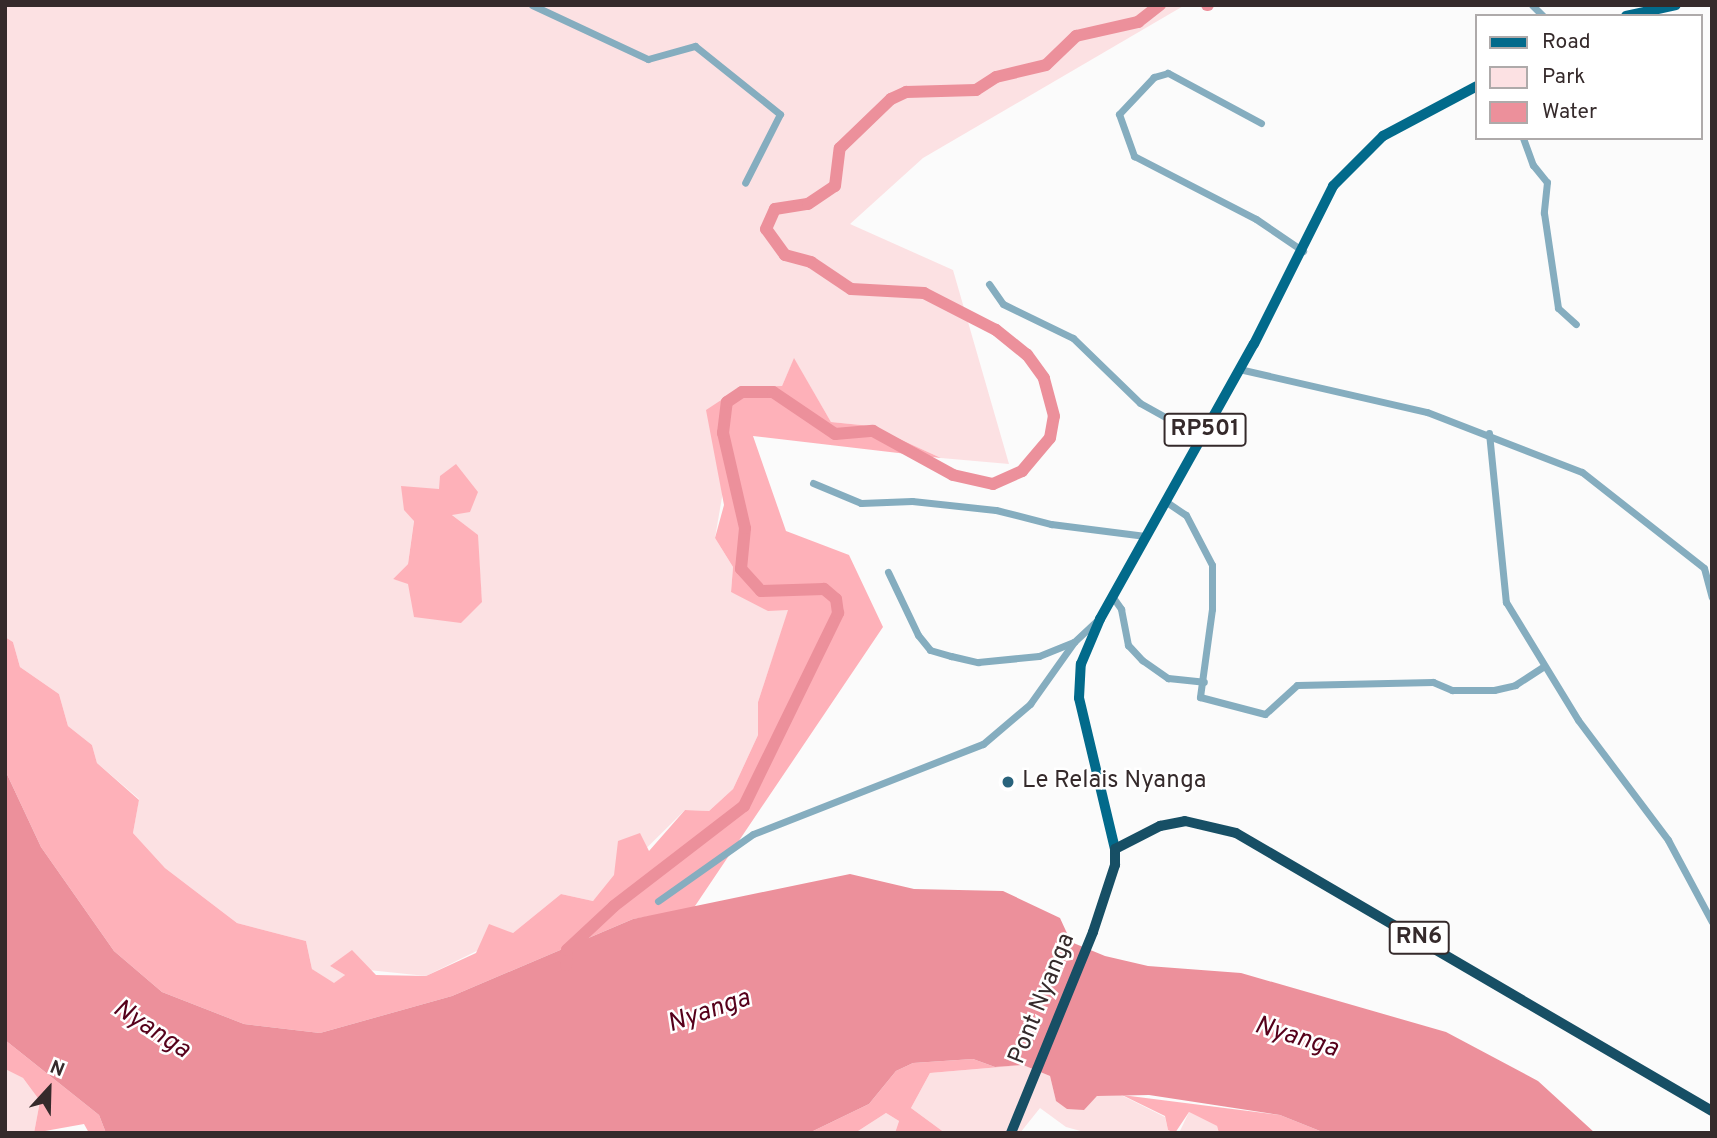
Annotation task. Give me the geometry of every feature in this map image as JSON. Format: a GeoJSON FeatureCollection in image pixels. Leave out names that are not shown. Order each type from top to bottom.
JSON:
{"type":"FeatureCollection","features":[{"type":"Feature","properties":{"kind":"highway","name":"RN6"},"geometry":{"type":"LineString","coordinates":[[1115,849],[1172,822],[1224,827],[1712,1111]]}},
{"type":"Feature","properties":{"kind":"highway","name":"Pont Nyanga"},"geometry":{"type":"LineString","coordinates":[[1011,1133],[1093,932],[1115,865],[1115,849]]}},
{"type":"Feature","properties":{"kind":"main road"},"geometry":{"type":"LineString","coordinates":[[1635,14],[1676,5]]}},
{"type":"Feature","properties":{"kind":"main road","name":"RP501"},"geometry":{"type":"LineString","coordinates":[[1115,849],[1079,698],[1082,664],[1100,619],[1303,251],[1333,186],[1368,147],[1476,87]]}},
{"type":"Feature","properties":{"kind":"street"},"geometry":{"type":"LineString","coordinates":[[533,5],[648,59],[695,46],[780,114],[745,183]]}},
{"type":"Feature","properties":{"kind":"street"},"geometry":{"type":"LineString","coordinates":[[1261,123],[1168,74],[1154,77],[1119,114],[1134,156],[1256,219],[1303,251]]}},
{"type":"Feature","properties":{"kind":"street"},"geometry":{"type":"LineString","coordinates":[[1524,140],[1533,165],[1547,182],[1545,213],[1559,308],[1576,324]]}},
{"type":"Feature","properties":{"kind":"street"},"geometry":{"type":"LineString","coordinates":[[989,284],[1003,304],[1073,338],[1140,402],[1200,437]]}},
{"type":"Feature","properties":{"kind":"street"},"geometry":{"type":"LineString","coordinates":[[1239,369],[1303,380],[1489,433],[1582,472],[1704,568],[1712,597]]}},
{"type":"Feature","properties":{"kind":"street"},"geometry":{"type":"LineString","coordinates":[[1489,433],[1506,602],[1544,667],[1668,840],[1712,922]]}},
{"type":"Feature","properties":{"kind":"street"},"geometry":{"type":"LineString","coordinates":[[813,484],[861,503],[912,501],[996,509],[1051,524],[1145,536]]}},
{"type":"Feature","properties":{"kind":"street"},"geometry":{"type":"LineString","coordinates":[[1165,501],[1186,515],[1212,565],[1204,682],[1200,697],[1265,714],[1297,685],[1433,682],[1452,690],[1494,690],[1515,685],[1544,667]]}},
{"type":"Feature","properties":{"kind":"street"},"geometry":{"type":"LineString","coordinates":[[888,572],[908,619],[930,650],[978,662],[1019,660],[1074,642]]}},
{"type":"Feature","properties":{"kind":"street"},"geometry":{"type":"LineString","coordinates":[[1112,596],[1121,609],[1128,645],[1142,660],[1168,678],[1204,682]]}},
{"type":"Feature","properties":{"kind":"street"},"geometry":{"type":"LineString","coordinates":[[658,901],[753,834],[983,744],[1030,704],[1074,642],[1100,619]]}},
{"type":"Feature","properties":{"kind":"green space"},"geometry":{"type":"Polygon","coordinates":[[[5,5],[1185,5],[923,158],[850,224],[953,270],[1009,464],[941,458],[871,426],[831,422],[794,359],[782,386],[741,387],[715,538],[733,567],[731,592],[789,609],[758,702],[758,735],[733,789],[709,811],[685,810],[593,901],[561,894],[513,933],[426,976],[330,966],[345,975],[334,984],[312,969],[306,941],[237,923],[165,868],[133,833],[139,799],[97,763],[92,745],[68,726],[59,694],[20,667],[13,642],[5,637],[5,5]],[[439,489],[414,520],[408,564],[393,579],[482,602],[477,535],[451,514],[439,489]]]}},
{"type":"Feature","properties":{"kind":"green space"},"geometry":{"type":"Polygon","coordinates":[[[1023,1065],[1050,1076],[1056,1100],[1084,1109],[1097,1096],[1121,1095],[1165,1117],[1168,1130],[1175,1133],[1088,1133],[1066,1127],[1040,1108],[1020,1133],[945,1133],[911,1108],[930,1073],[1023,1065]]]}},
{"type":"Feature","properties":{"kind":"green space"},"geometry":{"type":"Polygon","coordinates":[[[5,1069],[23,1078],[40,1101],[34,1133],[5,1133],[5,1069]]]}},
{"type":"Feature","properties":{"kind":"green space"},"geometry":{"type":"Polygon","coordinates":[[[1189,1112],[1217,1126],[1219,1133],[1179,1133],[1189,1112]]]}},
{"type":"Feature","properties":{"kind":"green space"},"geometry":{"type":"Polygon","coordinates":[[[886,1113],[899,1121],[895,1133],[855,1133],[886,1113]]]}},
{"type":"Feature","properties":{"kind":"shaded area"},"geometry":{"type":"Polygon","coordinates":[[[794,358],[831,422],[871,426],[941,458],[753,436],[786,531],[849,555],[883,627],[693,909],[633,919],[452,996],[320,1033],[244,1024],[162,992],[114,951],[41,847],[5,770],[5,637],[13,642],[20,667],[59,694],[68,726],[92,745],[97,763],[139,800],[133,833],[165,868],[237,923],[306,941],[312,969],[334,983],[345,975],[330,966],[352,950],[376,975],[426,976],[476,953],[489,924],[513,933],[561,894],[593,901],[614,875],[618,841],[640,833],[649,851],[685,810],[709,811],[733,789],[758,735],[758,702],[788,610],[768,611],[731,592],[733,567],[715,538],[724,505],[706,410],[741,387],[782,386],[794,358]]]}},
{"type":"Feature","properties":{"kind":"shaded area"},"geometry":{"type":"Polygon","coordinates":[[[456,464],[478,492],[470,512],[452,515],[478,535],[482,602],[461,623],[414,617],[408,584],[393,579],[408,564],[414,521],[404,510],[401,486],[439,489],[440,476],[456,464]]]}},
{"type":"Feature","properties":{"kind":"shaded area"},"geometry":{"type":"Polygon","coordinates":[[[5,1040],[99,1115],[106,1133],[89,1133],[84,1124],[34,1133],[40,1101],[23,1078],[5,1069],[5,1040]]]}},
{"type":"Feature","properties":{"kind":"shaded area"},"geometry":{"type":"Polygon","coordinates":[[[973,1059],[995,1067],[1023,1065],[930,1073],[911,1108],[945,1133],[895,1133],[899,1121],[886,1113],[855,1133],[809,1133],[869,1104],[896,1071],[913,1063],[973,1059]]]}},
{"type":"Feature","properties":{"kind":"shaded area"},"geometry":{"type":"Polygon","coordinates":[[[1122,1095],[1280,1115],[1325,1133],[1219,1133],[1217,1126],[1189,1112],[1175,1133],[1168,1130],[1165,1116],[1122,1095]]]}},
{"type":"Feature","properties":{"kind":"water","name":"Nyanga"},"geometry":{"type":"Polygon","coordinates":[[[5,770],[41,847],[114,951],[162,992],[244,1024],[320,1033],[452,996],[633,919],[850,874],[914,889],[1003,891],[1060,918],[1071,942],[1105,956],[1148,966],[1241,973],[1446,1032],[1538,1081],[1595,1133],[1325,1133],[1280,1115],[1149,1095],[1097,1096],[1084,1110],[1067,1109],[1056,1101],[1050,1076],[1023,1065],[995,1067],[973,1059],[913,1063],[896,1071],[869,1104],[809,1133],[106,1133],[99,1115],[5,1040],[5,770]]]}},
{"type":"Feature","properties":{"kind":"waterway"},"geometry":{"type":"LineString","coordinates":[[566,965],[567,950],[614,906],[744,806],[838,613],[836,599],[824,589],[761,591],[741,569],[745,528],[723,433],[727,402],[742,392],[773,392],[835,434],[873,431],[953,475],[993,484],[1022,471],[1050,438],[1054,416],[1044,378],[1027,355],[996,330],[924,293],[851,289],[811,262],[785,255],[766,229],[775,209],[808,204],[835,186],[840,148],[891,99],[906,92],[976,90],[996,77],[1046,65],[1076,36],[1138,22],[1160,5]]}},
{"type":"Feature","properties":{"kind":"place","name":"Le Relais Nyanga"},"geometry":{"type":"Point","coordinates":[1008,782]}}]}
